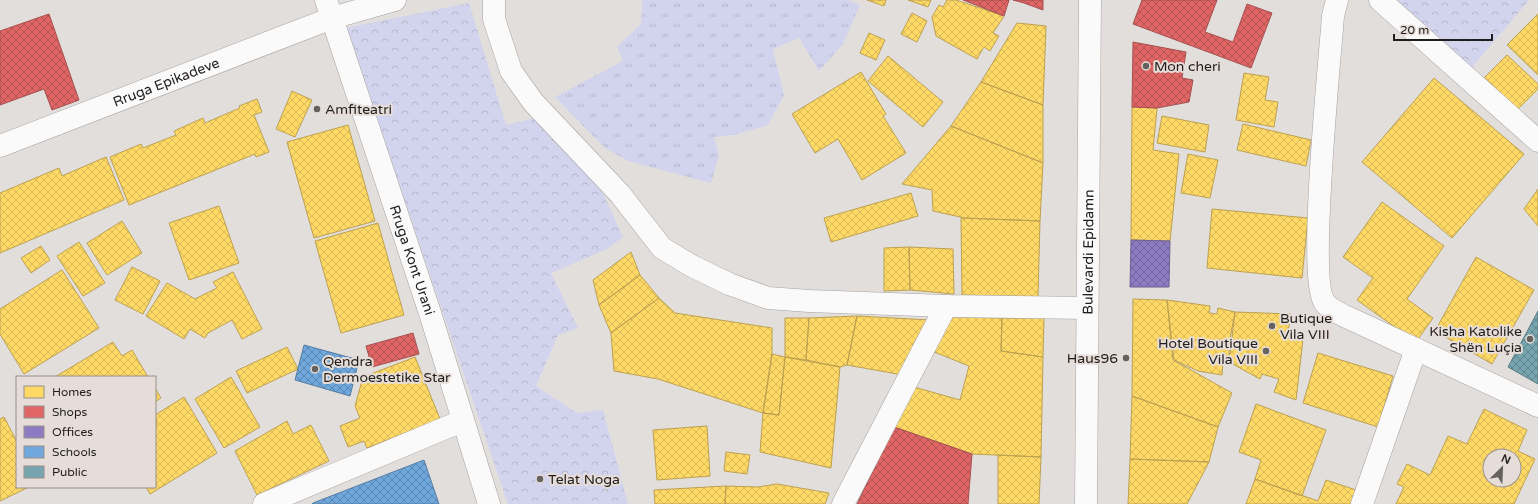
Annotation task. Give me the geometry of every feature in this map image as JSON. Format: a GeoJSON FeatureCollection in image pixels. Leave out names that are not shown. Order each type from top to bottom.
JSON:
{"type":"FeatureCollection","features":[{"type":"Feature","properties":{"kind":"street","name":"Rruga Epikadeve"},"geometry":{"type":"LineString","coordinates":[[0,146],[329,9],[395,0]]}},
{"type":"Feature","properties":{"kind":"street"},"geometry":{"type":"LineString","coordinates":[[494,0],[494,19],[511,71],[533,102],[620,194],[662,248],[692,266],[729,284],[768,298],[946,306],[1087,308]]}},
{"type":"Feature","properties":{"kind":"street","name":"Bulevardi Epidamn"},"geometry":{"type":"LineString","coordinates":[[1086,504],[1090,0]]}},
{"type":"Feature","properties":{"kind":"street"},"geometry":{"type":"LineString","coordinates":[[1337,0],[1333,16],[1318,232],[1318,283],[1324,302],[1340,313],[1538,406]]}},
{"type":"Feature","properties":{"kind":"street"},"geometry":{"type":"LineString","coordinates":[[1380,0],[1538,141]]}},
{"type":"Feature","properties":{"kind":"street","name":"Rruga Kont Urani"},"geometry":{"type":"LineString","coordinates":[[329,9],[430,313],[462,421],[489,504]]}},
{"type":"Feature","properties":{"kind":"street"},"geometry":{"type":"LineString","coordinates":[[843,504],[946,306]]}},
{"type":"Feature","properties":{"kind":"street"},"geometry":{"type":"LineString","coordinates":[[1362,504],[1416,349]]}},
{"type":"Feature","properties":{"kind":"street"},"geometry":{"type":"LineString","coordinates":[[264,504],[462,421]]}},
{"type":"Feature","properties":{"kind":"green space"},"geometry":{"type":"Polygon","coordinates":[[[642,0],[848,0],[860,5],[843,44],[819,71],[799,38],[773,49],[784,95],[768,125],[734,135],[714,137],[719,155],[711,183],[628,161],[604,147],[555,97],[623,61],[617,47],[641,24],[642,0]]]}},
{"type":"Feature","properties":{"kind":"green space"},"geometry":{"type":"Polygon","coordinates":[[[1389,0],[1529,0],[1469,71],[1389,0]]]}},
{"type":"Feature","properties":{"kind":"green space"},"geometry":{"type":"Polygon","coordinates":[[[469,3],[506,125],[539,117],[593,172],[623,237],[607,249],[551,273],[578,328],[558,335],[536,386],[577,413],[603,410],[628,504],[508,504],[346,28],[469,3]]]}},
{"type":"Feature","properties":{"kind":"building: Homes"},"geometry":{"type":"Polygon","coordinates":[[[867,0],[886,0],[884,6],[867,0]]]}},
{"type":"Feature","properties":{"kind":"building: Homes"},"geometry":{"type":"Polygon","coordinates":[[[908,0],[931,0],[928,7],[908,0]]]}},
{"type":"Feature","properties":{"kind":"building: Homes"},"geometry":{"type":"Polygon","coordinates":[[[947,0],[956,0],[1004,16],[993,33],[999,36],[990,51],[984,47],[977,59],[936,36],[932,17],[939,5],[943,7],[947,0]]]}},
{"type":"Feature","properties":{"kind":"building: Homes"},"geometry":{"type":"Polygon","coordinates":[[[912,13],[927,21],[917,42],[901,34],[912,13]]]}},
{"type":"Feature","properties":{"kind":"building: Homes"},"geometry":{"type":"Polygon","coordinates":[[[1538,14],[1538,75],[1507,45],[1538,14]]]}},
{"type":"Feature","properties":{"kind":"building: Homes"},"geometry":{"type":"Polygon","coordinates":[[[1017,23],[1046,26],[1043,105],[981,82],[1017,23]]]}},
{"type":"Feature","properties":{"kind":"building: Homes"},"geometry":{"type":"Polygon","coordinates":[[[869,33],[885,40],[876,60],[860,53],[869,33]]]}},
{"type":"Feature","properties":{"kind":"building: Homes"},"geometry":{"type":"Polygon","coordinates":[[[1507,55],[1538,84],[1538,89],[1517,110],[1484,78],[1507,55]]]}},
{"type":"Feature","properties":{"kind":"building: Homes"},"geometry":{"type":"Polygon","coordinates":[[[888,56],[943,102],[923,127],[868,81],[888,56]]]}},
{"type":"Feature","properties":{"kind":"building: Homes"},"geometry":{"type":"Polygon","coordinates":[[[861,72],[886,114],[883,116],[906,153],[862,180],[838,139],[815,153],[792,114],[861,72]]]}},
{"type":"Feature","properties":{"kind":"building: Homes"},"geometry":{"type":"Polygon","coordinates":[[[1244,73],[1269,77],[1265,100],[1278,102],[1274,127],[1236,120],[1244,73]]]}},
{"type":"Feature","properties":{"kind":"building: Homes"},"geometry":{"type":"Polygon","coordinates":[[[1434,78],[1524,154],[1452,238],[1362,162],[1434,78]]]}},
{"type":"Feature","properties":{"kind":"building: Homes"},"geometry":{"type":"Polygon","coordinates":[[[981,82],[1043,105],[1043,163],[951,126],[981,82]]]}},
{"type":"Feature","properties":{"kind":"building: Homes"},"geometry":{"type":"Polygon","coordinates":[[[292,91],[312,100],[295,137],[276,129],[292,91]]]}},
{"type":"Feature","properties":{"kind":"building: Homes"},"geometry":{"type":"Polygon","coordinates":[[[257,99],[262,112],[254,115],[269,152],[256,157],[255,154],[129,205],[110,157],[141,144],[143,148],[176,135],[174,131],[203,118],[205,123],[257,99]]]}},
{"type":"Feature","properties":{"kind":"building: Homes"},"geometry":{"type":"Polygon","coordinates":[[[1132,107],[1157,108],[1153,150],[1179,154],[1170,241],[1131,240],[1132,107]]]}},
{"type":"Feature","properties":{"kind":"building: Homes"},"geometry":{"type":"Polygon","coordinates":[[[1162,116],[1209,125],[1205,152],[1157,143],[1162,116]]]}},
{"type":"Feature","properties":{"kind":"building: Homes"},"geometry":{"type":"Polygon","coordinates":[[[1243,124],[1311,140],[1306,166],[1237,150],[1243,124]]]}},
{"type":"Feature","properties":{"kind":"building: Homes"},"geometry":{"type":"Polygon","coordinates":[[[348,125],[375,221],[314,238],[287,142],[348,125]]]}},
{"type":"Feature","properties":{"kind":"building: Homes"},"geometry":{"type":"Polygon","coordinates":[[[951,126],[1043,163],[1040,221],[965,218],[933,211],[932,190],[902,184],[951,126]]]}},
{"type":"Feature","properties":{"kind":"building: Homes"},"geometry":{"type":"Polygon","coordinates":[[[1188,154],[1218,160],[1210,198],[1181,193],[1188,154]]]}},
{"type":"Feature","properties":{"kind":"building: Homes"},"geometry":{"type":"Polygon","coordinates":[[[106,157],[124,200],[0,253],[0,193],[59,168],[62,176],[106,157]]]}},
{"type":"Feature","properties":{"kind":"building: Homes"},"geometry":{"type":"Polygon","coordinates":[[[1538,189],[1538,226],[1524,209],[1538,189]]]}},
{"type":"Feature","properties":{"kind":"building: Homes"},"geometry":{"type":"Polygon","coordinates":[[[911,193],[918,216],[831,242],[824,218],[911,193]]]}},
{"type":"Feature","properties":{"kind":"building: Homes"},"geometry":{"type":"Polygon","coordinates":[[[1382,202],[1444,246],[1407,299],[1433,318],[1416,342],[1357,300],[1373,278],[1343,257],[1382,202]]]}},
{"type":"Feature","properties":{"kind":"building: Homes"},"geometry":{"type":"Polygon","coordinates":[[[219,206],[239,263],[189,280],[169,223],[219,206]]]}},
{"type":"Feature","properties":{"kind":"building: Homes"},"geometry":{"type":"Polygon","coordinates":[[[1212,209],[1308,218],[1302,278],[1207,268],[1212,209]]]}},
{"type":"Feature","properties":{"kind":"building: Homes"},"geometry":{"type":"Polygon","coordinates":[[[961,218],[1040,221],[1038,297],[962,295],[961,218]]]}},
{"type":"Feature","properties":{"kind":"building: Homes"},"geometry":{"type":"Polygon","coordinates":[[[122,221],[142,253],[107,275],[87,243],[122,221]]]}},
{"type":"Feature","properties":{"kind":"building: Homes"},"geometry":{"type":"Polygon","coordinates":[[[378,223],[404,315],[341,333],[315,241],[378,223]]]}},
{"type":"Feature","properties":{"kind":"building: Homes"},"geometry":{"type":"Polygon","coordinates":[[[79,242],[105,283],[83,296],[57,256],[79,242]]]}},
{"type":"Feature","properties":{"kind":"building: Homes"},"geometry":{"type":"Polygon","coordinates":[[[41,246],[50,260],[31,273],[21,258],[41,246]]]}},
{"type":"Feature","properties":{"kind":"building: Homes"},"geometry":{"type":"Polygon","coordinates":[[[909,247],[910,290],[884,291],[884,248],[909,247]]]}},
{"type":"Feature","properties":{"kind":"building: Homes"},"geometry":{"type":"Polygon","coordinates":[[[909,247],[953,249],[954,294],[910,290],[909,247]]]}},
{"type":"Feature","properties":{"kind":"building: Homes"},"geometry":{"type":"Polygon","coordinates":[[[631,252],[640,275],[599,305],[593,280],[631,252]]]}},
{"type":"Feature","properties":{"kind":"building: Homes"},"geometry":{"type":"Polygon","coordinates":[[[1476,257],[1534,290],[1492,364],[1435,331],[1476,257]]]}},
{"type":"Feature","properties":{"kind":"building: Homes"},"geometry":{"type":"Polygon","coordinates":[[[132,267],[160,281],[143,314],[115,300],[132,267]]]}},
{"type":"Feature","properties":{"kind":"building: Homes"},"geometry":{"type":"Polygon","coordinates":[[[62,270],[99,328],[24,374],[0,334],[0,309],[62,270]]]}},
{"type":"Feature","properties":{"kind":"building: Homes"},"geometry":{"type":"Polygon","coordinates":[[[233,272],[262,329],[242,339],[232,320],[208,333],[205,338],[190,329],[184,339],[146,316],[167,283],[195,299],[217,288],[213,282],[233,272]]]}},
{"type":"Feature","properties":{"kind":"building: Homes"},"geometry":{"type":"Polygon","coordinates":[[[640,275],[659,298],[611,333],[599,305],[640,275]]]}},
{"type":"Feature","properties":{"kind":"building: Homes"},"geometry":{"type":"Polygon","coordinates":[[[659,298],[675,313],[772,328],[772,354],[763,413],[658,379],[614,371],[611,333],[659,298]]]}},
{"type":"Feature","properties":{"kind":"building: Homes"},"geometry":{"type":"Polygon","coordinates":[[[1133,299],[1167,300],[1173,360],[1232,393],[1218,427],[1132,396],[1133,299]]]}},
{"type":"Feature","properties":{"kind":"building: Homes"},"geometry":{"type":"Polygon","coordinates":[[[1167,300],[1210,306],[1209,313],[1217,314],[1218,308],[1235,312],[1229,344],[1229,362],[1223,362],[1222,375],[1198,371],[1174,360],[1167,300]]]}},
{"type":"Feature","properties":{"kind":"building: Homes","name":"Hotel Boutique Vila VIII"},"geometry":{"type":"Polygon","coordinates":[[[1235,312],[1291,314],[1287,338],[1303,339],[1296,400],[1274,392],[1279,379],[1262,374],[1260,379],[1229,362],[1235,312]]]}},
{"type":"Feature","properties":{"kind":"building: Homes"},"geometry":{"type":"Polygon","coordinates":[[[857,316],[930,320],[903,375],[847,365],[857,316]]]}},
{"type":"Feature","properties":{"kind":"building: Homes"},"geometry":{"type":"Polygon","coordinates":[[[857,316],[847,365],[840,367],[806,360],[809,318],[857,316]]]}},
{"type":"Feature","properties":{"kind":"building: Homes"},"geometry":{"type":"Polygon","coordinates":[[[949,317],[1002,318],[1001,351],[1043,357],[1041,457],[972,454],[894,427],[914,387],[960,400],[969,366],[932,351],[949,317]]]}},
{"type":"Feature","properties":{"kind":"building: Homes"},"geometry":{"type":"Polygon","coordinates":[[[785,318],[809,318],[806,360],[785,357],[785,318]]]}},
{"type":"Feature","properties":{"kind":"building: Homes"},"geometry":{"type":"Polygon","coordinates":[[[1002,318],[1044,318],[1043,357],[1001,351],[1002,318]]]}},
{"type":"Feature","properties":{"kind":"building: Homes"},"geometry":{"type":"Polygon","coordinates":[[[113,342],[122,356],[132,350],[147,376],[57,376],[113,342]]]}},
{"type":"Feature","properties":{"kind":"building: Homes"},"geometry":{"type":"Polygon","coordinates":[[[287,347],[298,369],[247,393],[236,371],[287,347]]]}},
{"type":"Feature","properties":{"kind":"building: Homes"},"geometry":{"type":"Polygon","coordinates":[[[1318,353],[1393,376],[1378,427],[1303,403],[1318,353]]]}},
{"type":"Feature","properties":{"kind":"building: Homes"},"geometry":{"type":"Polygon","coordinates":[[[772,354],[785,357],[779,415],[763,413],[772,354]]]}},
{"type":"Feature","properties":{"kind":"building: Homes"},"geometry":{"type":"Polygon","coordinates":[[[415,357],[440,419],[367,448],[364,441],[348,447],[340,426],[360,418],[355,406],[363,377],[415,357]]]}},
{"type":"Feature","properties":{"kind":"building: Homes"},"geometry":{"type":"Polygon","coordinates":[[[785,357],[840,367],[831,468],[760,452],[763,413],[779,415],[785,357]]]}},
{"type":"Feature","properties":{"kind":"building: Homes"},"geometry":{"type":"Polygon","coordinates":[[[231,377],[260,427],[224,448],[195,399],[231,377]]]}},
{"type":"Feature","properties":{"kind":"building: Homes"},"geometry":{"type":"Polygon","coordinates":[[[156,390],[161,398],[156,401],[156,390]]]}},
{"type":"Feature","properties":{"kind":"building: Homes"},"geometry":{"type":"Polygon","coordinates":[[[1132,396],[1218,427],[1209,462],[1130,459],[1132,396]]]}},
{"type":"Feature","properties":{"kind":"building: Homes"},"geometry":{"type":"Polygon","coordinates":[[[184,397],[217,453],[150,494],[147,488],[156,488],[156,414],[184,397]]]}},
{"type":"Feature","properties":{"kind":"building: Homes"},"geometry":{"type":"Polygon","coordinates":[[[1256,404],[1326,430],[1302,496],[1255,479],[1261,460],[1239,452],[1256,404]]]}},
{"type":"Feature","properties":{"kind":"building: Homes"},"geometry":{"type":"Polygon","coordinates":[[[1484,409],[1527,430],[1519,448],[1482,448],[1482,488],[1521,488],[1514,504],[1396,504],[1404,487],[1397,484],[1407,464],[1430,475],[1448,436],[1467,444],[1484,409]]]}},
{"type":"Feature","properties":{"kind":"building: Homes"},"geometry":{"type":"Polygon","coordinates":[[[4,417],[16,440],[16,488],[27,488],[0,501],[0,419],[4,417]]]}},
{"type":"Feature","properties":{"kind":"building: Homes"},"geometry":{"type":"Polygon","coordinates":[[[287,421],[293,434],[311,425],[329,461],[257,495],[235,451],[287,421]]]}},
{"type":"Feature","properties":{"kind":"building: Homes"},"geometry":{"type":"Polygon","coordinates":[[[707,426],[710,476],[657,480],[653,430],[707,426]]]}},
{"type":"Feature","properties":{"kind":"building: Homes"},"geometry":{"type":"Polygon","coordinates":[[[726,452],[750,455],[747,474],[724,471],[726,452]]]}},
{"type":"Feature","properties":{"kind":"building: Homes"},"geometry":{"type":"Polygon","coordinates":[[[1522,453],[1535,459],[1522,487],[1522,453]]]}},
{"type":"Feature","properties":{"kind":"building: Homes"},"geometry":{"type":"Polygon","coordinates":[[[998,455],[1041,457],[1039,504],[998,504],[998,455]]]}},
{"type":"Feature","properties":{"kind":"building: Homes"},"geometry":{"type":"Polygon","coordinates":[[[1130,459],[1209,462],[1187,504],[1128,504],[1130,459]]]}},
{"type":"Feature","properties":{"kind":"building: Homes"},"geometry":{"type":"Polygon","coordinates":[[[1255,479],[1318,501],[1326,480],[1356,490],[1351,504],[1246,504],[1255,479]]]}},
{"type":"Feature","properties":{"kind":"building: Homes"},"geometry":{"type":"Polygon","coordinates":[[[777,484],[829,493],[825,504],[725,504],[726,486],[758,487],[777,484]]]}},
{"type":"Feature","properties":{"kind":"building: Homes"},"geometry":{"type":"Polygon","coordinates":[[[726,486],[725,504],[655,504],[654,490],[726,486]]]}},
{"type":"Feature","properties":{"kind":"building: Shops"},"geometry":{"type":"Polygon","coordinates":[[[963,0],[1009,0],[1004,16],[963,0]]]}},
{"type":"Feature","properties":{"kind":"building: Shops"},"geometry":{"type":"Polygon","coordinates":[[[1013,0],[1043,0],[1043,10],[1024,3],[1013,0]]]}},
{"type":"Feature","properties":{"kind":"building: Shops"},"geometry":{"type":"Polygon","coordinates":[[[1142,0],[1217,0],[1205,32],[1233,42],[1247,4],[1272,13],[1251,68],[1133,24],[1142,0]]]}},
{"type":"Feature","properties":{"kind":"building: Shops"},"geometry":{"type":"Polygon","coordinates":[[[49,14],[79,100],[52,110],[44,89],[0,105],[0,31],[49,14]]]}},
{"type":"Feature","properties":{"kind":"building: Shops"},"geometry":{"type":"Polygon","coordinates":[[[1133,42],[1186,52],[1182,78],[1193,80],[1189,102],[1157,108],[1132,107],[1133,42]]]}},
{"type":"Feature","properties":{"kind":"building: Shops"},"geometry":{"type":"Polygon","coordinates":[[[413,333],[419,354],[372,367],[366,346],[413,333]]]}},
{"type":"Feature","properties":{"kind":"building: Shops"},"geometry":{"type":"Polygon","coordinates":[[[894,427],[972,454],[968,504],[857,504],[894,427]]]}},
{"type":"Feature","properties":{"kind":"building: Offices"},"geometry":{"type":"Polygon","coordinates":[[[1131,240],[1170,241],[1169,287],[1130,287],[1131,240]]]}},
{"type":"Feature","properties":{"kind":"building: Schools"},"geometry":{"type":"Polygon","coordinates":[[[304,345],[359,360],[350,396],[295,380],[304,345]]]}},
{"type":"Feature","properties":{"kind":"building: Schools"},"geometry":{"type":"Polygon","coordinates":[[[424,460],[439,504],[312,504],[313,503],[424,460]]]}},
{"type":"Feature","properties":{"kind":"building: Public","name":"Kisha Katolike Shën Luçia"},"geometry":{"type":"Polygon","coordinates":[[[1538,311],[1538,384],[1508,367],[1538,311]]]}},
{"type":"Feature","properties":{"kind":"place","name":"Mon cheri"},"geometry":{"type":"Point","coordinates":[1146,66]}},
{"type":"Feature","properties":{"kind":"place","name":"Amfiteatri"},"geometry":{"type":"Point","coordinates":[317,109]}},
{"type":"Feature","properties":{"kind":"place","name":"Butique Vila VIII"},"geometry":{"type":"Point","coordinates":[1272,326]}},
{"type":"Feature","properties":{"kind":"place","name":"Kisha Katolike Shën Luçia"},"geometry":{"type":"Point","coordinates":[1530,339]}},
{"type":"Feature","properties":{"kind":"place","name":"Hotel Boutique Vila VIII"},"geometry":{"type":"Point","coordinates":[1266,351]}},
{"type":"Feature","properties":{"kind":"place","name":"Haus96"},"geometry":{"type":"Point","coordinates":[1126,358]}},
{"type":"Feature","properties":{"kind":"place","name":"Qendra Dermoestetike Star"},"geometry":{"type":"Point","coordinates":[315,369]}},
{"type":"Feature","properties":{"kind":"place","name":"Telat Noga"},"geometry":{"type":"Point","coordinates":[540,479]}}]}
